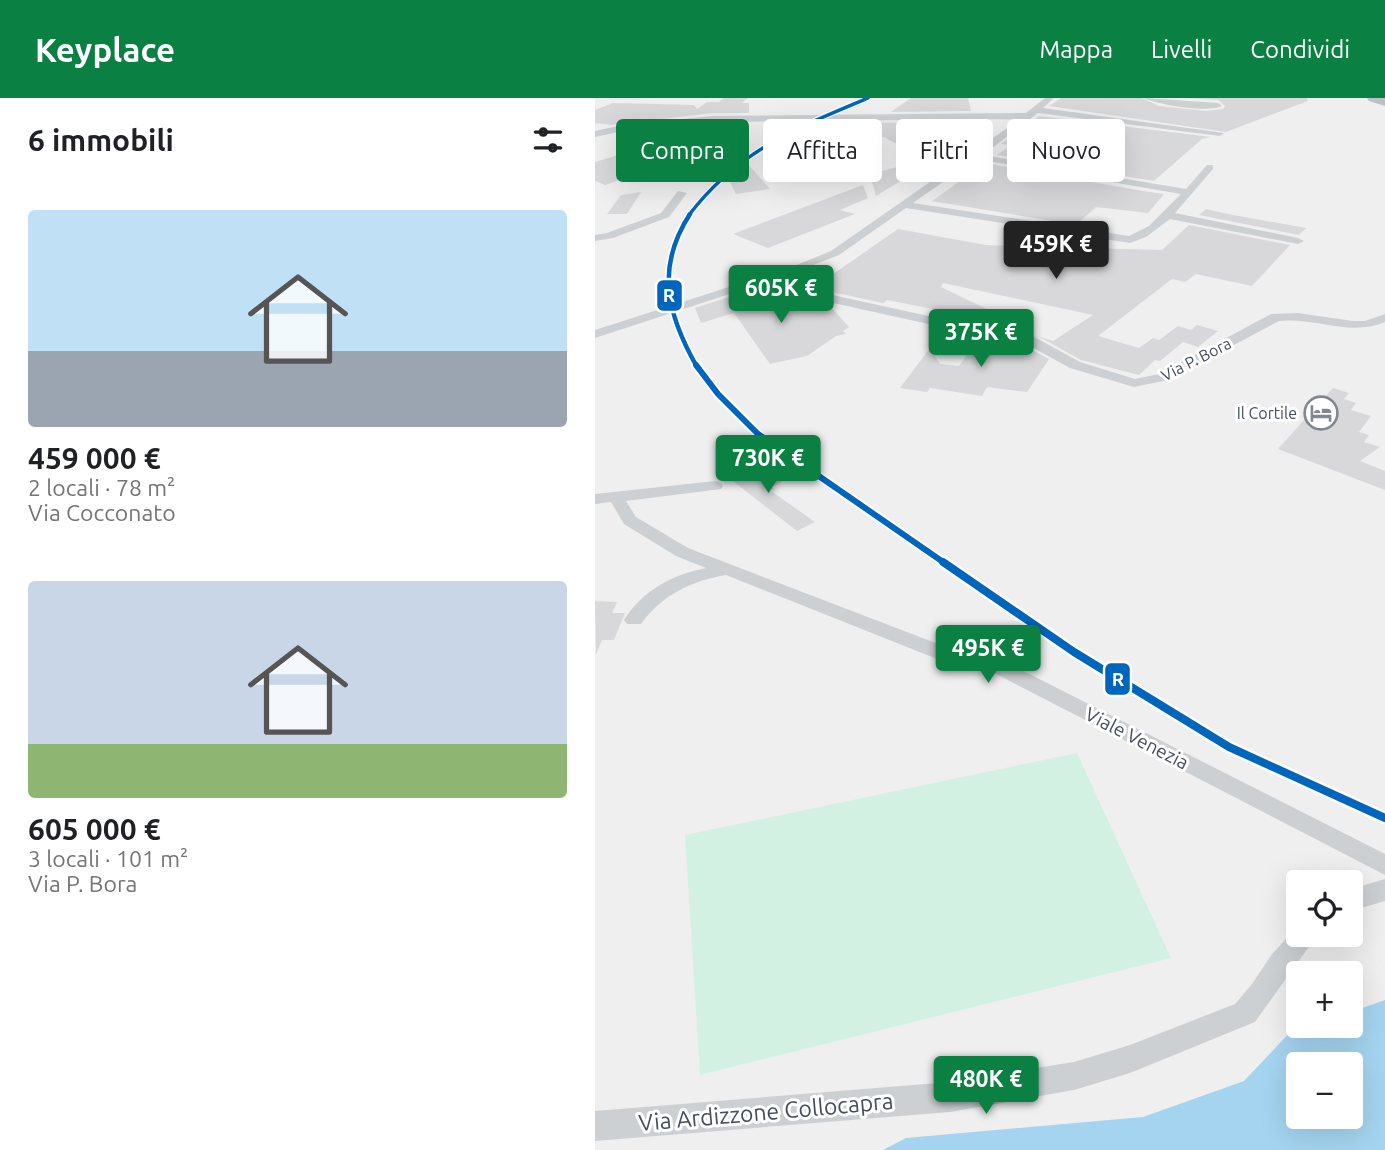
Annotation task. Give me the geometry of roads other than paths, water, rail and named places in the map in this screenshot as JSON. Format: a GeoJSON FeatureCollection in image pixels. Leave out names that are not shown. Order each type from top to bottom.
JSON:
{"type":"FeatureCollection","features":[{"type":"Feature","properties":{"kind":"highway"},"geometry":{"type":"LineString","coordinates":[[1374,98],[1385,101]]}},
{"type":"Feature","properties":{"kind":"street"},"geometry":{"type":"LineString","coordinates":[[993,142],[1050,98]]}},
{"type":"Feature","properties":{"kind":"street"},"geometry":{"type":"LineString","coordinates":[[1148,98],[1194,106],[1218,106]]}},
{"type":"Feature","properties":{"kind":"street"},"geometry":{"type":"LineString","coordinates":[[595,134],[696,120],[1034,113],[1220,133]]}},
{"type":"Feature","properties":{"kind":"street"},"geometry":{"type":"LineString","coordinates":[[993,159],[1187,192]]}},
{"type":"Feature","properties":{"kind":"street"},"geometry":{"type":"LineString","coordinates":[[904,205],[1116,239],[1142,236],[1167,215],[1210,167]]}},
{"type":"Feature","properties":{"kind":"street"},"geometry":{"type":"LineString","coordinates":[[595,334],[835,253],[937,182]]}},
{"type":"Feature","properties":{"kind":"street"},"geometry":{"type":"LineString","coordinates":[[595,237],[609,236],[665,215],[682,194]]}},
{"type":"Feature","properties":{"kind":"street"},"geometry":{"type":"LineString","coordinates":[[1167,215],[1298,241]]}},
{"type":"Feature","properties":{"kind":"street","name":"Via P. Bora"},"geometry":{"type":"LineString","coordinates":[[766,278],[792,289],[942,323],[1013,331],[1075,365],[1134,383],[1163,377],[1276,317],[1296,314],[1332,323],[1365,325],[1385,318]]}},
{"type":"Feature","properties":{"kind":"street","name":"Viale Venezia"},"geometry":{"type":"LineString","coordinates":[[605,498],[715,486]]}},
{"type":"Feature","properties":{"kind":"street","name":"Viale Venezia"},"geometry":{"type":"LineString","coordinates":[[605,498],[630,520],[682,552],[944,654],[979,657],[1385,865]]}},
{"type":"Feature","properties":{"kind":"street"},"geometry":{"type":"LineString","coordinates":[[634,620],[642,607],[659,592],[706,572],[726,570]]}},
{"type":"Feature","properties":{"kind":"street"},"geometry":{"type":"LineString","coordinates":[[1363,896],[1385,890]]}},
{"type":"Feature","properties":{"kind":"street","name":"Via Ardizzone Collocapra"},"geometry":{"type":"LineString","coordinates":[[595,1126],[950,1097],[1074,1076],[1130,1059],[1245,1013],[1294,947]]}},
{"type":"Feature","properties":{"kind":"water"},"geometry":{"type":"Polygon","coordinates":[[[1385,1000],[1385,1150],[883,1150],[906,1138],[1143,1117],[1244,1081],[1286,1037],[1363,1038],[1363,1008],[1385,1000]]]}},
{"type":"Feature","properties":{"kind":"place","name":"Il Cortile"},"geometry":{"type":"Point","coordinates":[1321,413]}}]}
